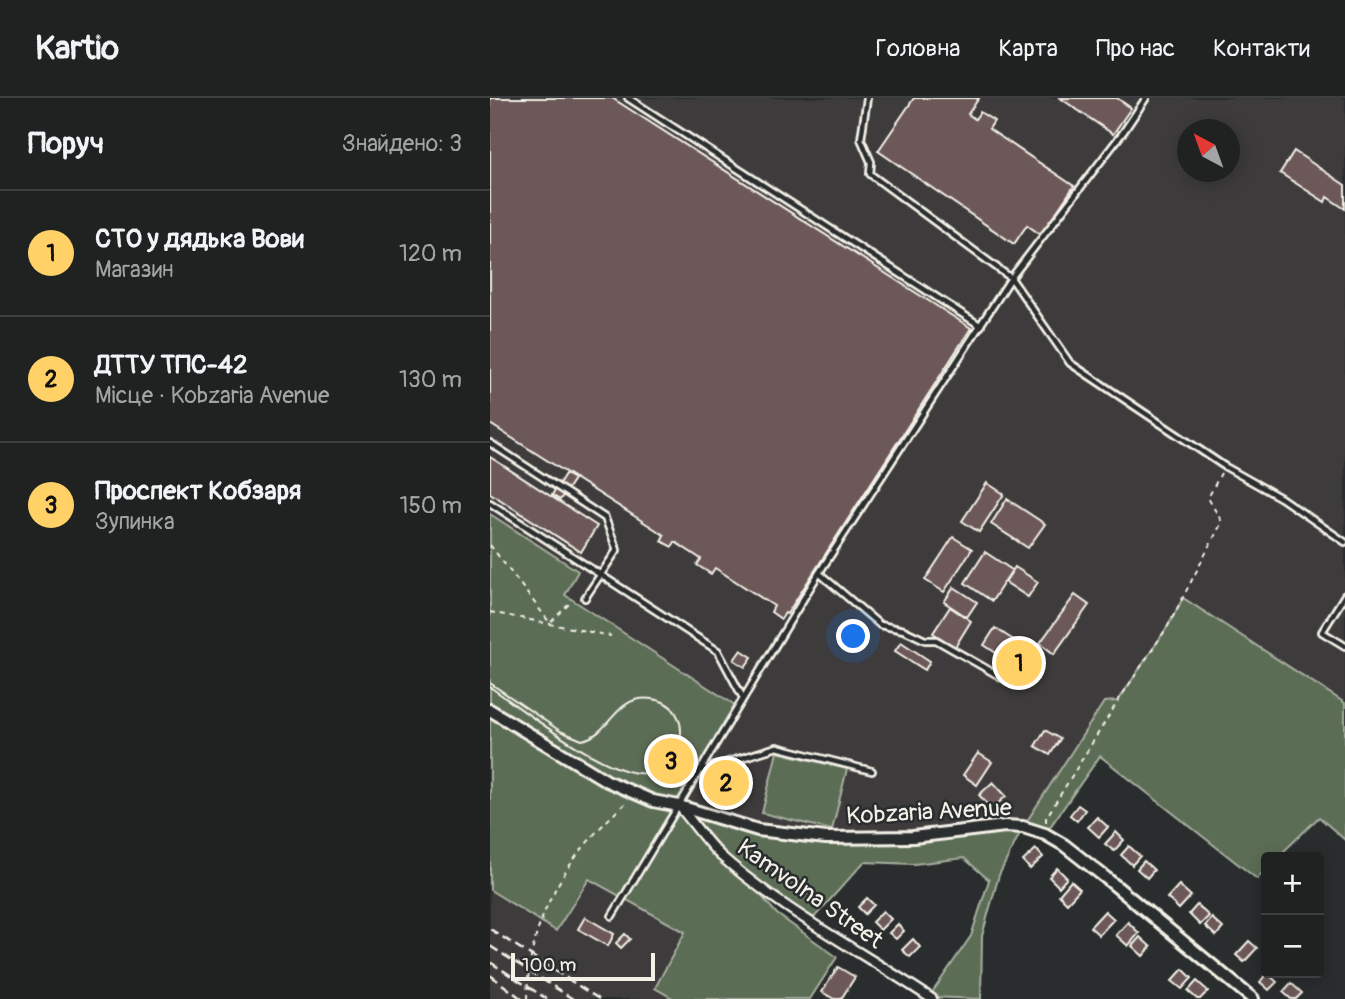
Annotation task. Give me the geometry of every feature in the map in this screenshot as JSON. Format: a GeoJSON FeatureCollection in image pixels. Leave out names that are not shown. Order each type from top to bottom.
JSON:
{"type":"FeatureCollection","features":[{"type":"Feature","properties":{"kind":"main road","name":"Kobzaria Avenue"},"geometry":{"type":"LineString","coordinates":[[490,710],[591,773],[636,794],[758,830],[826,838],[913,837],[989,827],[1023,827],[1045,834],[1064,845],[1106,878],[1253,999]]}},
{"type":"Feature","properties":{"kind":"street","name":"Kamvolna Street"},"geometry":{"type":"LineString","coordinates":[[679,806],[719,854],[741,872],[788,906],[932,999]]}},
{"type":"Feature","properties":{"kind":"lane"},"geometry":{"type":"LineString","coordinates":[[628,98],[982,326]]}},
{"type":"Feature","properties":{"kind":"lane"},"geometry":{"type":"LineString","coordinates":[[867,98],[861,139],[871,162],[870,174],[1011,278],[1070,363],[1224,466],[1281,498],[1345,542]]}},
{"type":"Feature","properties":{"kind":"lane"},"geometry":{"type":"LineString","coordinates":[[612,916],[819,573],[1011,278],[1124,131],[1146,98]]}},
{"type":"Feature","properties":{"kind":"lane"},"geometry":{"type":"LineString","coordinates":[[490,443],[605,518],[617,550],[585,598]]}},
{"type":"Feature","properties":{"kind":"lane"},"geometry":{"type":"LineString","coordinates":[[490,503],[718,651],[743,698]]}},
{"type":"Feature","properties":{"kind":"lane"},"geometry":{"type":"LineString","coordinates":[[819,573],[880,625],[904,630],[925,640],[936,640],[1015,685]]}},
{"type":"Feature","properties":{"kind":"lane"},"geometry":{"type":"LineString","coordinates":[[1345,595],[1322,632],[1345,646]]}},
{"type":"Feature","properties":{"kind":"lane"},"geometry":{"type":"LineString","coordinates":[[698,771],[777,747],[872,771]]}},
{"type":"Feature","properties":{"kind":"path"},"geometry":{"type":"LineString","coordinates":[[1045,834],[1046,818],[1168,626],[1222,522],[1208,498],[1224,466]]}},
{"type":"Feature","properties":{"kind":"path"},"geometry":{"type":"LineString","coordinates":[[490,545],[550,623]]}},
{"type":"Feature","properties":{"kind":"path"},"geometry":{"type":"LineString","coordinates":[[550,623],[571,602]]}},
{"type":"Feature","properties":{"kind":"path"},"geometry":{"type":"LineString","coordinates":[[490,612],[611,636]]}},
{"type":"Feature","properties":{"kind":"path"},"geometry":{"type":"LineString","coordinates":[[527,999],[530,955],[554,889],[597,829],[636,794]]}},
{"type":"Feature","properties":{"kind":"shaded area"},"geometry":{"type":"Polygon","coordinates":[[[490,98],[1345,98],[1345,703],[1183,598],[1168,626],[1118,701],[1104,702],[1023,827],[913,837],[758,830],[679,806],[738,707],[564,595],[578,570],[490,514],[490,98]]]}},
{"type":"Feature","properties":{"kind":"shaded area"},"geometry":{"type":"Polygon","coordinates":[[[589,878],[685,932],[655,988],[674,999],[490,999],[490,890],[556,931],[589,878]]]}},
{"type":"Feature","properties":{"kind":"green space"},"geometry":{"type":"Polygon","coordinates":[[[490,514],[578,571],[565,595],[738,707],[679,806],[758,830],[826,838],[1023,827],[999,875],[982,936],[981,999],[929,997],[971,936],[989,880],[964,858],[914,864],[864,862],[811,921],[744,876],[777,914],[837,957],[810,999],[674,999],[655,988],[685,932],[589,879],[556,931],[490,890],[490,514]]]}},
{"type":"Feature","properties":{"kind":"green space"},"geometry":{"type":"Polygon","coordinates":[[[1183,598],[1345,703],[1345,840],[1319,817],[1283,852],[1261,852],[1261,875],[1257,879],[1100,756],[1045,834],[1023,827],[1104,702],[1118,701],[1168,626],[1183,598]]]}},
{"type":"Feature","properties":{"kind":"green space"},"geometry":{"type":"Polygon","coordinates":[[[777,752],[847,769],[832,830],[762,813],[777,752]]]}},
{"type":"Feature","properties":{"kind":"building"},"geometry":{"type":"Polygon","coordinates":[[[490,98],[612,98],[971,328],[787,614],[781,619],[771,612],[774,606],[715,568],[711,574],[697,565],[701,559],[675,542],[672,547],[661,541],[664,535],[490,424],[490,98]]]}},
{"type":"Feature","properties":{"kind":"building"},"geometry":{"type":"Polygon","coordinates":[[[914,98],[979,98],[968,114],[975,119],[980,112],[994,121],[989,129],[1074,186],[1041,235],[1027,225],[1014,244],[878,151],[914,98]]]}},
{"type":"Feature","properties":{"kind":"building"},"geometry":{"type":"Polygon","coordinates":[[[1060,98],[1117,98],[1131,108],[1113,134],[1060,98]]]}},
{"type":"Feature","properties":{"kind":"building"},"geometry":{"type":"Polygon","coordinates":[[[1294,151],[1345,185],[1345,209],[1327,197],[1325,202],[1280,173],[1294,151]]]}},
{"type":"Feature","properties":{"kind":"building"},"geometry":{"type":"Polygon","coordinates":[[[490,457],[597,526],[581,552],[490,493],[490,457]]]}},
{"type":"Feature","properties":{"kind":"building"},"geometry":{"type":"Polygon","coordinates":[[[565,474],[574,479],[560,500],[552,495],[565,474]]]}},
{"type":"Feature","properties":{"kind":"building"},"geometry":{"type":"Polygon","coordinates":[[[987,483],[1004,494],[979,532],[962,521],[987,483]]]}},
{"type":"Feature","properties":{"kind":"building"},"geometry":{"type":"Polygon","coordinates":[[[1007,499],[1045,524],[1028,548],[991,524],[1007,499]]]}},
{"type":"Feature","properties":{"kind":"building"},"geometry":{"type":"Polygon","coordinates":[[[953,537],[972,549],[944,592],[925,580],[953,537]]]}},
{"type":"Feature","properties":{"kind":"building"},"geometry":{"type":"Polygon","coordinates":[[[985,552],[1012,570],[992,601],[965,583],[985,552]]]}},
{"type":"Feature","properties":{"kind":"building"},"geometry":{"type":"Polygon","coordinates":[[[1015,567],[1038,582],[1028,597],[1005,582],[1015,567]]]}},
{"type":"Feature","properties":{"kind":"building"},"geometry":{"type":"Polygon","coordinates":[[[954,587],[977,602],[967,617],[944,602],[954,587]]]}},
{"type":"Feature","properties":{"kind":"building"},"geometry":{"type":"Polygon","coordinates":[[[1075,595],[1089,605],[1054,654],[1040,643],[1075,595]]]}},
{"type":"Feature","properties":{"kind":"building"},"geometry":{"type":"Polygon","coordinates":[[[950,607],[971,621],[955,647],[933,633],[950,607]]]}},
{"type":"Feature","properties":{"kind":"building"},"geometry":{"type":"Polygon","coordinates":[[[995,628],[1015,641],[1004,658],[984,645],[995,628]]]}},
{"type":"Feature","properties":{"kind":"building"},"geometry":{"type":"Polygon","coordinates":[[[1018,641],[1039,655],[1028,673],[1006,658],[1018,641]]]}},
{"type":"Feature","properties":{"kind":"building"},"geometry":{"type":"Polygon","coordinates":[[[901,642],[930,661],[925,670],[895,651],[901,642]]]}},
{"type":"Feature","properties":{"kind":"building"},"geometry":{"type":"Polygon","coordinates":[[[741,650],[752,657],[745,667],[734,660],[741,650]]]}},
{"type":"Feature","properties":{"kind":"building"},"geometry":{"type":"Polygon","coordinates":[[[1045,730],[1060,739],[1050,755],[1035,746],[1045,730]]]}},
{"type":"Feature","properties":{"kind":"building"},"geometry":{"type":"Polygon","coordinates":[[[978,753],[992,762],[977,785],[963,775],[978,753]]]}},
{"type":"Feature","properties":{"kind":"building"},"geometry":{"type":"Polygon","coordinates":[[[679,757],[688,764],[673,784],[664,777],[679,757]]]}},
{"type":"Feature","properties":{"kind":"building"},"geometry":{"type":"Polygon","coordinates":[[[716,772],[740,777],[737,795],[712,790],[716,772]]]}},
{"type":"Feature","properties":{"kind":"building"},"geometry":{"type":"Polygon","coordinates":[[[993,782],[1006,796],[992,809],[979,795],[993,782]]]}},
{"type":"Feature","properties":{"kind":"building"},"geometry":{"type":"Polygon","coordinates":[[[1078,805],[1085,810],[1077,821],[1070,815],[1078,805]]]}},
{"type":"Feature","properties":{"kind":"building"},"geometry":{"type":"Polygon","coordinates":[[[1097,817],[1108,827],[1099,837],[1088,827],[1097,817]]]}},
{"type":"Feature","properties":{"kind":"building"},"geometry":{"type":"Polygon","coordinates":[[[1116,832],[1124,840],[1114,851],[1105,844],[1116,832]]]}},
{"type":"Feature","properties":{"kind":"building"},"geometry":{"type":"Polygon","coordinates":[[[1129,846],[1140,856],[1132,865],[1121,855],[1129,846]]]}},
{"type":"Feature","properties":{"kind":"building"},"geometry":{"type":"Polygon","coordinates":[[[1036,849],[1043,857],[1030,869],[1023,861],[1036,849]]]}},
{"type":"Feature","properties":{"kind":"building"},"geometry":{"type":"Polygon","coordinates":[[[1144,861],[1154,870],[1147,878],[1137,869],[1144,861]]]}},
{"type":"Feature","properties":{"kind":"building"},"geometry":{"type":"Polygon","coordinates":[[[1057,868],[1067,878],[1059,887],[1049,877],[1057,868]]]}},
{"type":"Feature","properties":{"kind":"building"},"geometry":{"type":"Polygon","coordinates":[[[1071,881],[1080,889],[1067,903],[1059,895],[1071,881]]]}},
{"type":"Feature","properties":{"kind":"building"},"geometry":{"type":"Polygon","coordinates":[[[1179,885],[1191,896],[1179,909],[1167,898],[1179,885]]]}},
{"type":"Feature","properties":{"kind":"building"},"geometry":{"type":"Polygon","coordinates":[[[867,898],[874,905],[865,914],[858,907],[867,898]]]}},
{"type":"Feature","properties":{"kind":"building"},"geometry":{"type":"Polygon","coordinates":[[[1197,905],[1209,916],[1200,925],[1189,914],[1197,905]]]}},
{"type":"Feature","properties":{"kind":"building"},"geometry":{"type":"Polygon","coordinates":[[[883,911],[891,919],[880,930],[872,922],[883,911]]]}},
{"type":"Feature","properties":{"kind":"building"},"geometry":{"type":"Polygon","coordinates":[[[1105,911],[1114,919],[1099,935],[1090,927],[1105,911]]]}},
{"type":"Feature","properties":{"kind":"building"},"geometry":{"type":"Polygon","coordinates":[[[585,917],[614,934],[608,946],[578,929],[585,917]]]}},
{"type":"Feature","properties":{"kind":"building"},"geometry":{"type":"Polygon","coordinates":[[[1212,918],[1223,928],[1216,936],[1205,926],[1212,918]]]}},
{"type":"Feature","properties":{"kind":"building"},"geometry":{"type":"Polygon","coordinates":[[[1128,922],[1139,933],[1128,946],[1116,935],[1128,922]]]}},
{"type":"Feature","properties":{"kind":"building"},"geometry":{"type":"Polygon","coordinates":[[[898,924],[904,931],[896,939],[889,933],[898,924]]]}},
{"type":"Feature","properties":{"kind":"building"},"geometry":{"type":"Polygon","coordinates":[[[625,934],[630,939],[621,948],[616,943],[625,934]]]}},
{"type":"Feature","properties":{"kind":"building"},"geometry":{"type":"Polygon","coordinates":[[[1140,937],[1151,947],[1143,956],[1132,946],[1140,937]]]}},
{"type":"Feature","properties":{"kind":"building"},"geometry":{"type":"Polygon","coordinates":[[[913,939],[920,947],[910,957],[902,950],[913,939]]]}},
{"type":"Feature","properties":{"kind":"building"},"geometry":{"type":"Polygon","coordinates":[[[1249,941],[1257,948],[1244,962],[1236,955],[1249,941]]]}},
{"type":"Feature","properties":{"kind":"building"},"geometry":{"type":"Polygon","coordinates":[[[838,967],[855,977],[841,999],[834,999],[822,992],[838,967]]]}},
{"type":"Feature","properties":{"kind":"building"},"geometry":{"type":"Polygon","coordinates":[[[1183,969],[1192,978],[1182,989],[1172,981],[1183,969]]]}},
{"type":"Feature","properties":{"kind":"building"},"geometry":{"type":"Polygon","coordinates":[[[1263,978],[1273,978],[1277,982],[1269,990],[1260,982],[1263,978]]]}},
{"type":"Feature","properties":{"kind":"building"},"geometry":{"type":"Polygon","coordinates":[[[1197,981],[1208,991],[1200,999],[1188,991],[1197,981]]]}},
{"type":"Feature","properties":{"kind":"building"},"geometry":{"type":"Polygon","coordinates":[[[1291,983],[1302,993],[1296,999],[1291,999],[1283,992],[1291,983]]]}},
{"type":"Feature","properties":{"kind":"tram line"},"geometry":{"type":"LineString","coordinates":[[490,683],[560,731],[582,740],[600,730],[629,702],[652,699],[667,704],[676,714],[681,726],[680,740],[675,754],[666,765],[653,772],[637,773],[620,769],[561,737],[490,687]]}},
{"type":"Feature","properties":{"kind":"railway"},"geometry":{"type":"LineString","coordinates":[[490,929],[599,999]]}},
{"type":"Feature","properties":{"kind":"railway"},"geometry":{"type":"LineString","coordinates":[[490,946],[573,999]]}},
{"type":"Feature","properties":{"kind":"railway"},"geometry":{"type":"LineString","coordinates":[[490,962],[547,999]]}},
{"type":"Feature","properties":{"kind":"railway"},"geometry":{"type":"LineString","coordinates":[[490,975],[522,999]]}},
{"type":"Feature","properties":{"kind":"place","name":"СТО у дядька Вови"},"geometry":{"type":"Point","coordinates":[1019,663]}},
{"type":"Feature","properties":{"kind":"place","name":"Проспект Кобзаря"},"geometry":{"type":"Point","coordinates":[671,761]}},
{"type":"Feature","properties":{"kind":"place","name":"ДТТУ ТПС-42"},"geometry":{"type":"Point","coordinates":[726,783]}}]}
